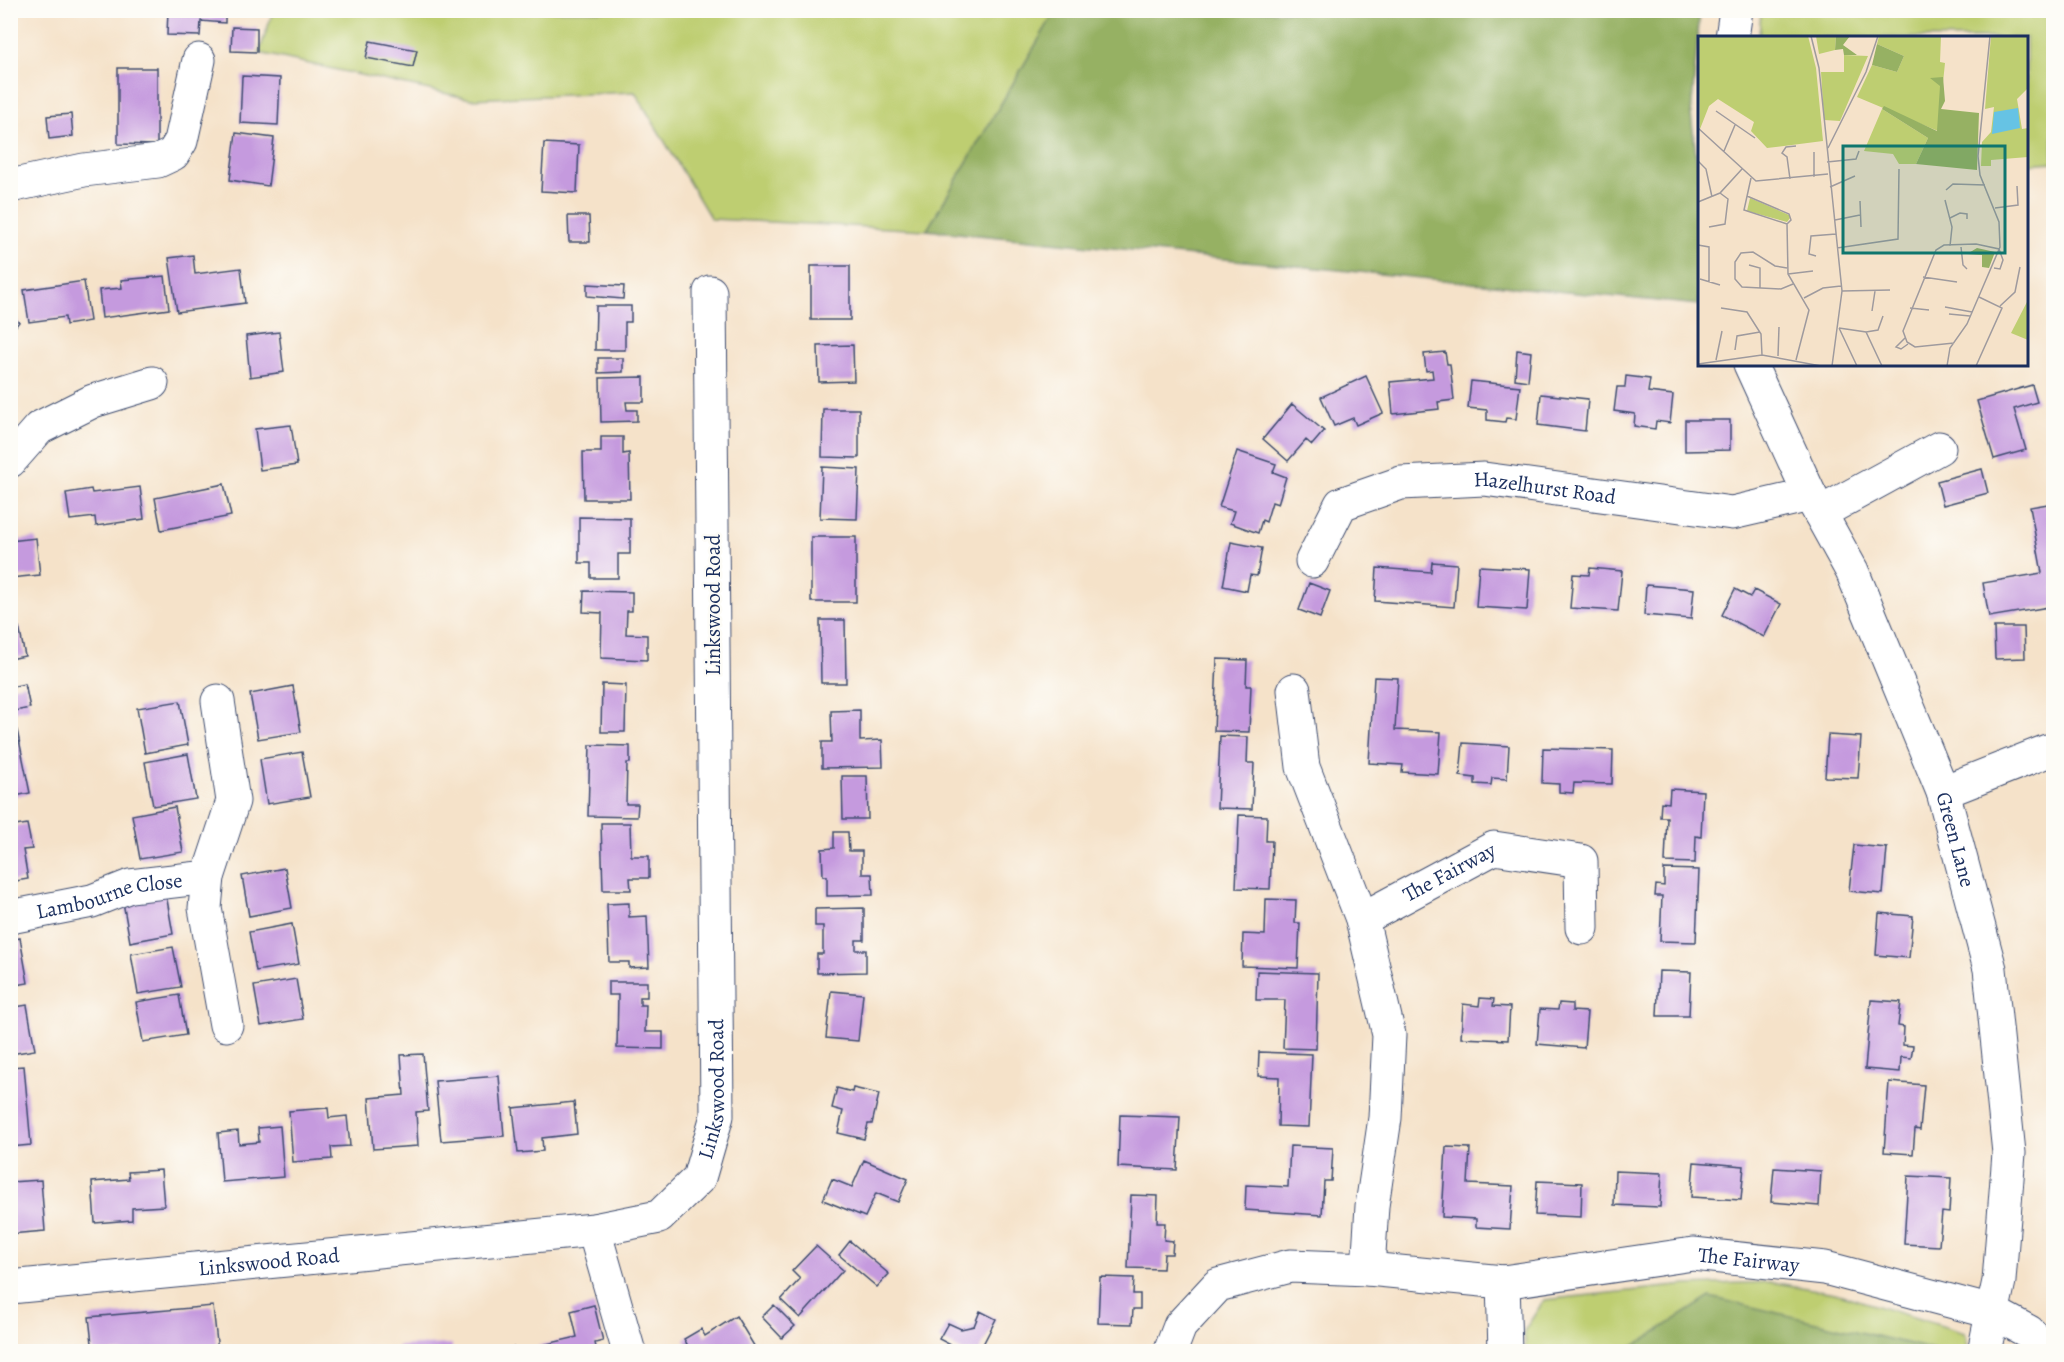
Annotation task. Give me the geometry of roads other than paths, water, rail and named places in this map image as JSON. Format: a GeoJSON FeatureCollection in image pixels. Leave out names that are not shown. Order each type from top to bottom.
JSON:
{"type":"FeatureCollection","features":[{"type":"Feature","properties":{"kind":"street"},"geometry":{"type":"LineString","coordinates":[[1732,36],[1736,10]]}},
{"type":"Feature","properties":{"kind":"street"},"geometry":{"type":"LineString","coordinates":[[10,186],[84,170],[158,161],[173,154],[180,141],[199,60]]}},
{"type":"Feature","properties":{"kind":"street","name":"Linkswood Road"},"geometry":{"type":"LineString","coordinates":[[10,1287],[594,1230],[659,1217],[699,1178],[717,1116],[710,292]]}},
{"type":"Feature","properties":{"kind":"street","name":"Green Lane"},"geometry":{"type":"LineString","coordinates":[[1751,366],[1815,504],[1852,571],[1943,792],[1989,969],[2008,1141],[1999,1281],[1984,1352]]}},
{"type":"Feature","properties":{"kind":"street"},"geometry":{"type":"LineString","coordinates":[[10,461],[39,428],[93,401],[152,383]]}},
{"type":"Feature","properties":{"kind":"street","name":"Hazelhurst Road"},"geometry":{"type":"LineString","coordinates":[[1312,561],[1341,504],[1401,483],[1484,479],[1732,513],[1815,504],[1939,448]]}},
{"type":"Feature","properties":{"kind":"street"},"geometry":{"type":"LineString","coordinates":[[1294,690],[1303,767],[1362,919],[1389,1035],[1385,1118],[1372,1206],[1368,1269]]}},
{"type":"Feature","properties":{"kind":"street","name":"Lambourne Close"},"geometry":{"type":"LineString","coordinates":[[218,700],[234,801],[208,877],[205,908],[226,1025]]}},
{"type":"Feature","properties":{"kind":"street"},"geometry":{"type":"LineString","coordinates":[[1943,792],[2047,751],[2054,751]]}},
{"type":"Feature","properties":{"kind":"street","name":"The Fairway"},"geometry":{"type":"LineString","coordinates":[[1362,919],[1494,848],[1581,861],[1582,928]]}},
{"type":"Feature","properties":{"kind":"street","name":"Lambourne Close"},"geometry":{"type":"LineString","coordinates":[[10,916],[92,902],[130,885],[208,877]]}},
{"type":"Feature","properties":{"kind":"street"},"geometry":{"type":"LineString","coordinates":[[594,1230],[628,1352]]}},
{"type":"Feature","properties":{"kind":"street","name":"The Fairway"},"geometry":{"type":"LineString","coordinates":[[1170,1352],[1180,1326],[1218,1285],[1290,1266],[1368,1269],[1503,1282],[1693,1254],[1825,1268],[1992,1312],[2029,1332],[2047,1352]]}},
{"type":"Feature","properties":{"kind":"street"},"geometry":{"type":"LineString","coordinates":[[1503,1282],[1506,1352]]}}]}
